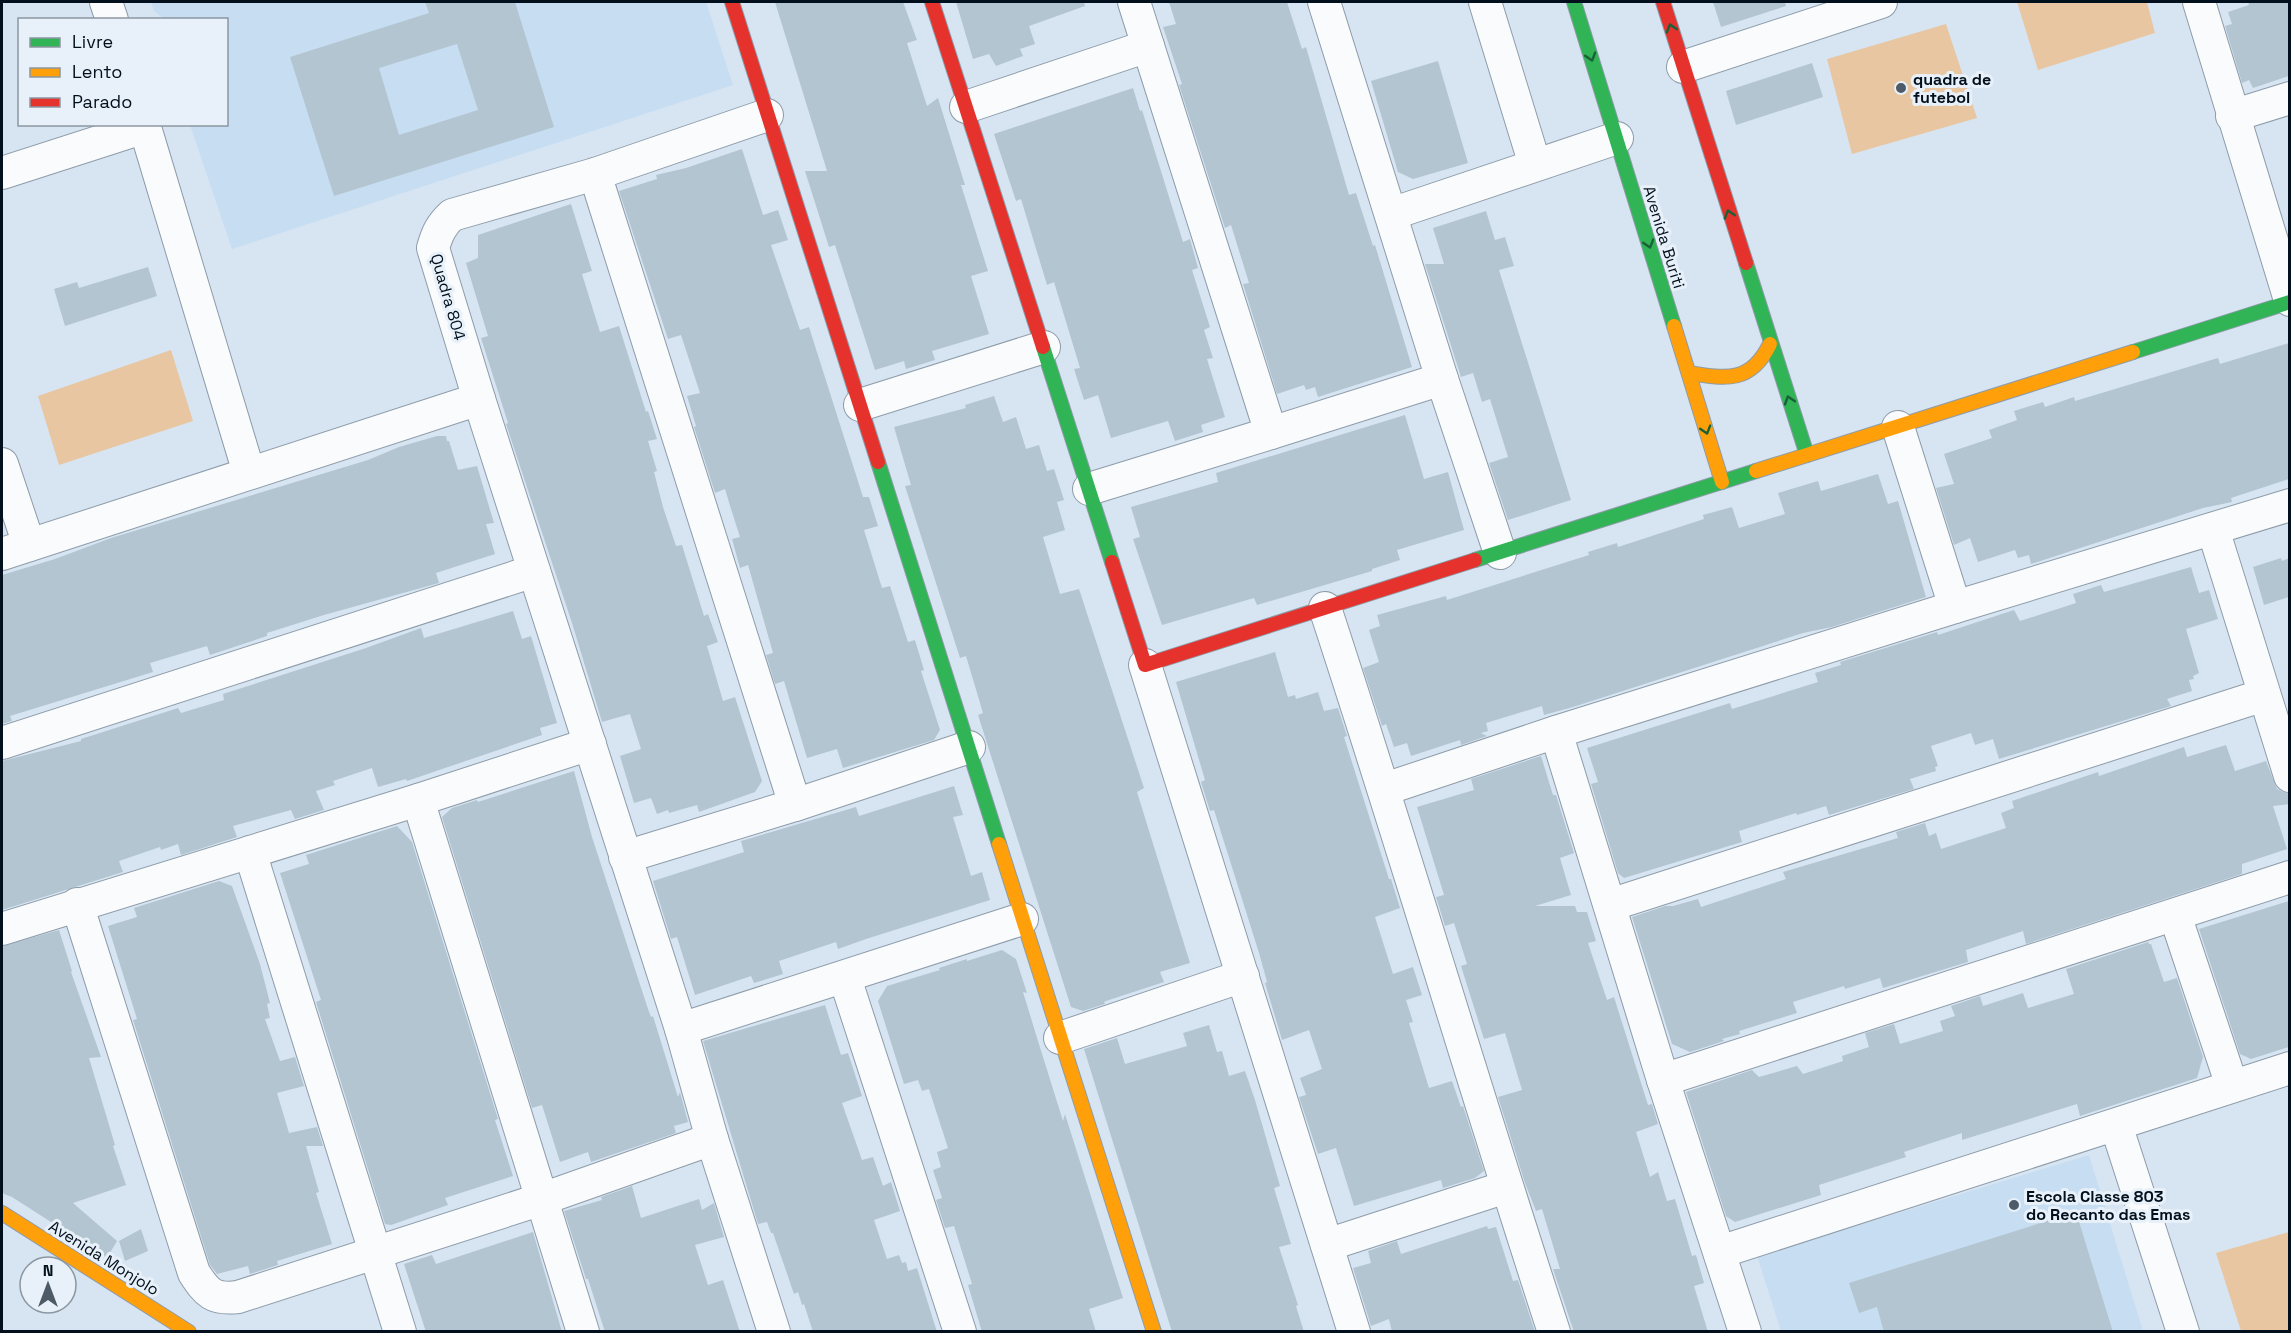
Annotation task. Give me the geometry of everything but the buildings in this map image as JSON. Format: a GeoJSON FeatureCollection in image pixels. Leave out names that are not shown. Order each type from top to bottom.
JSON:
{"type":"FeatureCollection","features":[{"type":"Feature","properties":{"kind":"street"},"geometry":{"type":"LineString","coordinates":[[106,2],[111,18]]}},
{"type":"Feature","properties":{"kind":"street"},"geometry":{"type":"LineString","coordinates":[[732,2],[1154,1332]]}},
{"type":"Feature","properties":{"kind":"street"},"geometry":{"type":"LineString","coordinates":[[932,2],[1146,664],[1354,1332]]}},
{"type":"Feature","properties":{"kind":"street"},"geometry":{"type":"LineString","coordinates":[[1134,2],[1271,433]]}},
{"type":"Feature","properties":{"kind":"street"},"geometry":{"type":"LineString","coordinates":[[1324,2],[1442,379],[1500,553]]}},
{"type":"Feature","properties":{"kind":"street"},"geometry":{"type":"LineString","coordinates":[[1485,2],[1535,165]]}},
{"type":"Feature","properties":{"kind":"street","name":"Avenida Buriti"},"geometry":{"type":"LineString","coordinates":[[1574,2],[1722,482]]}},
{"type":"Feature","properties":{"kind":"street"},"geometry":{"type":"LineString","coordinates":[[1663,2],[1807,455]]}},
{"type":"Feature","properties":{"kind":"street"},"geometry":{"type":"LineString","coordinates":[[1683,67],[1881,2]]}},
{"type":"Feature","properties":{"kind":"street"},"geometry":{"type":"LineString","coordinates":[[1146,664],[2289,301],[2199,2]]}},
{"type":"Feature","properties":{"kind":"street"},"geometry":{"type":"LineString","coordinates":[[966,107],[1149,46]]}},
{"type":"Feature","properties":{"kind":"street"},"geometry":{"type":"LineString","coordinates":[[2232,116],[2289,98]]}},
{"type":"Feature","properties":{"kind":"street","name":"Quadra 804"},"geometry":{"type":"LineString","coordinates":[[767,115],[595,174],[452,215],[443,223],[433,248],[478,399],[681,1029],[712,1139],[774,1332]]}},
{"type":"Feature","properties":{"kind":"street"},"geometry":{"type":"LineString","coordinates":[[2,173],[144,126],[249,472]]}},
{"type":"Feature","properties":{"kind":"street"},"geometry":{"type":"LineString","coordinates":[[1391,214],[1617,138]]}},
{"type":"Feature","properties":{"kind":"street"},"geometry":{"type":"LineString","coordinates":[[595,174],[795,805]]}},
{"type":"Feature","properties":{"kind":"street"},"geometry":{"type":"LineString","coordinates":[[1689,373],[1727,377],[1744,374],[1756,368],[1764,360],[1770,344]]}},
{"type":"Feature","properties":{"kind":"street"},"geometry":{"type":"LineString","coordinates":[[860,405],[1044,347]]}},
{"type":"Feature","properties":{"kind":"street"},"geometry":{"type":"LineString","coordinates":[[1089,489],[1442,379]]}},
{"type":"Feature","properties":{"kind":"street"},"geometry":{"type":"LineString","coordinates":[[2,464],[15,549],[478,399]]}},
{"type":"Feature","properties":{"kind":"street"},"geometry":{"type":"LineString","coordinates":[[1898,427],[1954,607]]}},
{"type":"Feature","properties":{"kind":"street"},"geometry":{"type":"LineString","coordinates":[[1385,789],[1556,732],[2289,505]]}},
{"type":"Feature","properties":{"kind":"street"},"geometry":{"type":"LineString","coordinates":[[2213,529],[2289,776]]}},
{"type":"Feature","properties":{"kind":"street"},"geometry":{"type":"LineString","coordinates":[[2,743],[534,571]]}},
{"type":"Feature","properties":{"kind":"street"},"geometry":{"type":"LineString","coordinates":[[1325,608],[1385,789],[1506,1186],[1554,1332]]}},
{"type":"Feature","properties":{"kind":"street"},"geometry":{"type":"LineString","coordinates":[[1610,905],[2264,695]]}},
{"type":"Feature","properties":{"kind":"street"},"geometry":{"type":"LineString","coordinates":[[1556,732],[1745,1332]]}},
{"type":"Feature","properties":{"kind":"street"},"geometry":{"type":"LineString","coordinates":[[2,929],[590,744]]}},
{"type":"Feature","properties":{"kind":"street"},"geometry":{"type":"LineString","coordinates":[[625,857],[795,805],[969,747]]}},
{"type":"Feature","properties":{"kind":"street"},"geometry":{"type":"LineString","coordinates":[[418,800],[582,1332]]}},
{"type":"Feature","properties":{"kind":"street"},"geometry":{"type":"LineString","coordinates":[[250,852],[400,1332]]}},
{"type":"Feature","properties":{"kind":"street"},"geometry":{"type":"LineString","coordinates":[[1664,1080],[2289,876]]}},
{"type":"Feature","properties":{"kind":"street"},"geometry":{"type":"LineString","coordinates":[[77,904],[194,1273],[206,1290],[224,1299],[238,1297],[542,1199],[712,1139]]}},
{"type":"Feature","properties":{"kind":"street"},"geometry":{"type":"LineString","coordinates":[[2175,915],[2232,1086]]}},
{"type":"Feature","properties":{"kind":"street"},"geometry":{"type":"LineString","coordinates":[[681,1029],[845,978],[1022,919]]}},
{"type":"Feature","properties":{"kind":"street"},"geometry":{"type":"LineString","coordinates":[[1060,1038],[1243,976]]}},
{"type":"Feature","properties":{"kind":"street"},"geometry":{"type":"LineString","coordinates":[[845,978],[960,1332]]}},
{"type":"Feature","properties":{"kind":"street"},"geometry":{"type":"LineString","coordinates":[[1720,1252],[2289,1068]]}},
{"type":"Feature","properties":{"kind":"street"},"geometry":{"type":"LineString","coordinates":[[2116,1125],[2183,1332]]}},
{"type":"Feature","properties":{"kind":"street"},"geometry":{"type":"LineString","coordinates":[[1327,1245],[1506,1186]]}},
{"type":"Feature","properties":{"kind":"street","name":"Avenida Monjolo"},"geometry":{"type":"LineString","coordinates":[[2,1213],[189,1332]]}},
{"type":"Feature","properties":{"kind":"shaded area"},"geometry":{"type":"Polygon","coordinates":[[[151,2],[706,2],[733,85],[232,249],[190,126],[228,126],[228,18],[163,18],[154,11],[151,2]]]}},
{"type":"Feature","properties":{"kind":"shaded area"},"geometry":{"type":"Polygon","coordinates":[[[2017,2],[2147,2],[2155,33],[2038,70],[2017,2]]]}},
{"type":"Feature","properties":{"kind":"shaded area","name":"quadra de futebol"},"geometry":{"type":"Polygon","coordinates":[[[1946,24],[1977,118],[1852,154],[1827,59],[1946,24]]]}},
{"type":"Feature","properties":{"kind":"shaded area"},"geometry":{"type":"Polygon","coordinates":[[[171,350],[193,421],[59,465],[38,396],[171,350]]]}},
{"type":"Feature","properties":{"kind":"shaded area","name":"Escola Classe 803 do Recanto das Emas"},"geometry":{"type":"Polygon","coordinates":[[[2089,1155],[2143,1331],[1781,1331],[1757,1256],[2089,1155]]]}},
{"type":"Feature","properties":{"kind":"shaded area"},"geometry":{"type":"Polygon","coordinates":[[[2289,1232],[2289,1331],[2241,1331],[2216,1253],[2289,1232]]]}},
{"type":"Feature","properties":{"kind":"traffic: fast"},"geometry":{"type":"LineString","coordinates":[[1574,2],[1674,326]]}},
{"type":"Feature","properties":{"kind":"traffic: fast"},"geometry":{"type":"LineString","coordinates":[[1746,263],[1807,455]]}},
{"type":"Feature","properties":{"kind":"traffic: fast"},"geometry":{"type":"LineString","coordinates":[[2133,352],[2290,302]]}},
{"type":"Feature","properties":{"kind":"traffic: fast"},"geometry":{"type":"LineString","coordinates":[[1043,347],[1112,562]]}},
{"type":"Feature","properties":{"kind":"traffic: fast"},"geometry":{"type":"LineString","coordinates":[[878,462],[999,844]]}},
{"type":"Feature","properties":{"kind":"traffic: fast"},"geometry":{"type":"LineString","coordinates":[[1475,560],[1756,471]]}},
{"type":"Feature","properties":{"kind":"traffic: slow"},"geometry":{"type":"LineString","coordinates":[[1674,326],[1722,482]]}},
{"type":"Feature","properties":{"kind":"traffic: slow"},"geometry":{"type":"LineString","coordinates":[[1689,373],[1726,377],[1746,372],[1763,357],[1770,344]]}},
{"type":"Feature","properties":{"kind":"traffic: slow"},"geometry":{"type":"LineString","coordinates":[[1756,471],[2133,352]]}},
{"type":"Feature","properties":{"kind":"traffic: slow"},"geometry":{"type":"LineString","coordinates":[[999,844],[1154,1332]]}},
{"type":"Feature","properties":{"kind":"traffic: slow"},"geometry":{"type":"LineString","coordinates":[[2,1213],[189,1332]]}},
{"type":"Feature","properties":{"kind":"traffic: jam"},"geometry":{"type":"LineString","coordinates":[[732,2],[878,462]]}},
{"type":"Feature","properties":{"kind":"traffic: jam"},"geometry":{"type":"LineString","coordinates":[[932,2],[1043,347]]}},
{"type":"Feature","properties":{"kind":"traffic: jam"},"geometry":{"type":"LineString","coordinates":[[1663,2],[1746,263]]}},
{"type":"Feature","properties":{"kind":"traffic: jam"},"geometry":{"type":"LineString","coordinates":[[1112,562],[1145,665],[1475,560]]}},
{"type":"Feature","properties":{"kind":"place","name":"quadra de futebol"},"geometry":{"type":"Point","coordinates":[1901,88]}},
{"type":"Feature","properties":{"kind":"place","name":"Escola Classe 803 do Recanto das Emas"},"geometry":{"type":"Point","coordinates":[2014,1205]}}]}
